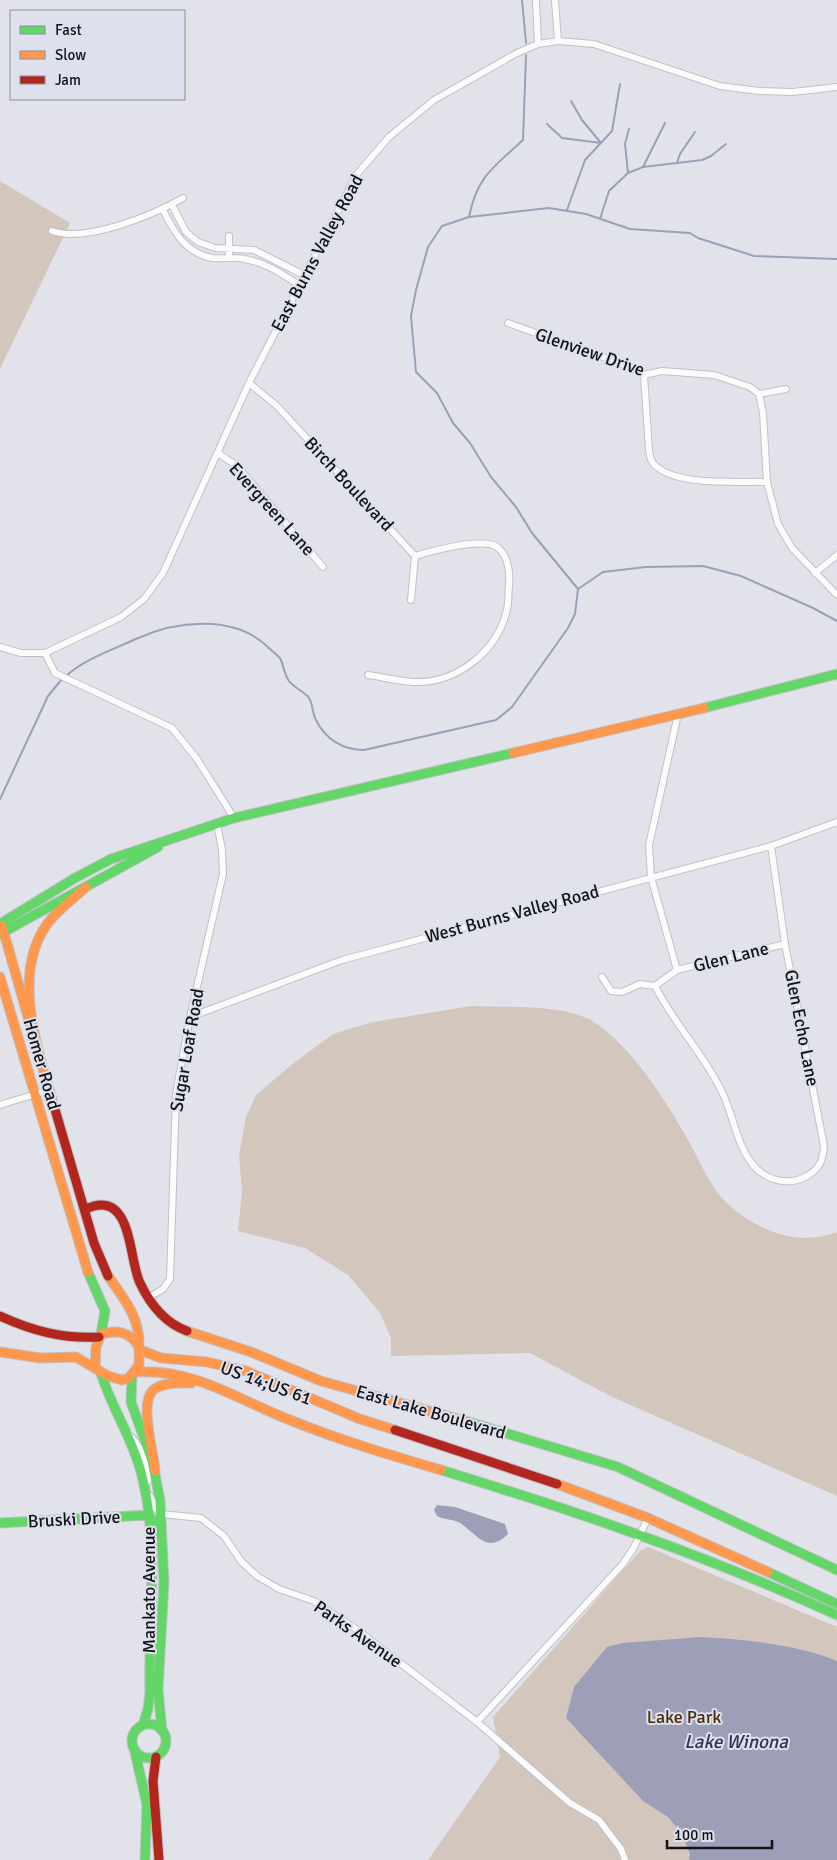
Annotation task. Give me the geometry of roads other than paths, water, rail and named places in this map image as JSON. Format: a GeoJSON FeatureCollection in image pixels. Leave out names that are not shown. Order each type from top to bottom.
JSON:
{"type":"FeatureCollection","features":[{"type":"Feature","properties":{"kind":"main road"},"geometry":{"type":"LineString","coordinates":[[0,921],[111,859],[186,832],[234,818],[678,714],[837,674]]}},
{"type":"Feature","properties":{"kind":"main road"},"geometry":{"type":"LineString","coordinates":[[2,933],[186,832]]}},
{"type":"Feature","properties":{"kind":"main road"},"geometry":{"type":"LineString","coordinates":[[34,1036],[29,971],[36,946],[51,919],[86,887]]}},
{"type":"Feature","properties":{"kind":"main road","name":"Homer Road"},"geometry":{"type":"LineString","coordinates":[[0,921],[2,933],[103,1266],[133,1310],[140,1336],[140,1348]]}},
{"type":"Feature","properties":{"kind":"main road","name":"Homer Road"},"geometry":{"type":"LineString","coordinates":[[0,977],[92,1282],[105,1311],[100,1335]]}},
{"type":"Feature","properties":{"kind":"main road","name":"East Lake Boulevard"},"geometry":{"type":"LineString","coordinates":[[86,1209],[95,1205],[105,1205],[120,1215],[128,1233],[139,1282],[148,1298],[166,1320],[185,1331],[236,1346],[321,1381],[480,1425],[618,1467],[837,1570]]}},
{"type":"Feature","properties":{"kind":"main road","name":"US 14;US 61"},"geometry":{"type":"LineString","coordinates":[[0,1316],[29,1329],[53,1336],[73,1339],[122,1332],[133,1339],[140,1348],[161,1358],[207,1362],[246,1371],[360,1419],[547,1480],[648,1518],[837,1604]]}},
{"type":"Feature","properties":{"kind":"main road"},"geometry":{"type":"LineString","coordinates":[[98,1370],[100,1335]]}},
{"type":"Feature","properties":{"kind":"main road"},"geometry":{"type":"LineString","coordinates":[[134,1374],[140,1361],[140,1348]]}},
{"type":"Feature","properties":{"kind":"main road","name":"US 14;US 61"},"geometry":{"type":"LineString","coordinates":[[0,1352],[35,1357],[76,1357],[111,1378],[119,1379],[152,1371],[185,1375],[226,1390],[281,1416],[325,1432],[641,1535],[747,1576],[837,1615]]}},
{"type":"Feature","properties":{"kind":"main road","name":"Mankato Avenue"},"geometry":{"type":"LineString","coordinates":[[98,1370],[106,1394],[127,1433],[141,1471],[149,1515],[152,1578],[149,1657],[150,1702],[148,1714],[143,1725],[132,1736],[147,1805],[145,1860]]}},
{"type":"Feature","properties":{"kind":"main road","name":"Mankato Avenue"},"geometry":{"type":"LineString","coordinates":[[134,1374],[131,1402],[155,1471],[162,1514],[164,1582],[158,1689],[165,1746],[156,1757],[153,1780],[158,1821],[159,1860]]}},
{"type":"Feature","properties":{"kind":"main road"},"geometry":{"type":"LineString","coordinates":[[155,1471],[154,1451],[145,1414],[146,1400],[150,1393],[159,1385],[171,1382],[191,1383],[226,1390]]}},
{"type":"Feature","properties":{"kind":"main road"},"geometry":{"type":"LineString","coordinates":[[149,1515],[158,1530],[164,1582]]}},
{"type":"Feature","properties":{"kind":"main road","name":"Bruski Drive"},"geometry":{"type":"LineString","coordinates":[[0,1523],[149,1515]]}},
{"type":"Feature","properties":{"kind":"main road"},"geometry":{"type":"LineString","coordinates":[[143,1725],[153,1724],[162,1731]]}},
{"type":"Feature","properties":{"kind":"main road"},"geometry":{"type":"LineString","coordinates":[[135,1752],[144,1758],[156,1757]]}},
{"type":"Feature","properties":{"kind":"street"},"geometry":{"type":"LineString","coordinates":[[536,0],[538,44]]}},
{"type":"Feature","properties":{"kind":"street"},"geometry":{"type":"LineString","coordinates":[[555,0],[558,41]]}},
{"type":"Feature","properties":{"kind":"street","name":"East Burns Valley Road"},"geometry":{"type":"LineString","coordinates":[[46,652],[121,616],[144,599],[163,573],[249,383],[357,174],[389,137],[434,100],[480,73],[538,44],[558,41],[594,44],[720,86],[767,92],[837,87]]}},
{"type":"Feature","properties":{"kind":"street"},"geometry":{"type":"LineString","coordinates":[[52,231],[59,234],[84,233],[163,210],[183,198]]}},
{"type":"Feature","properties":{"kind":"street"},"geometry":{"type":"LineString","coordinates":[[172,205],[191,237],[207,246],[254,250],[304,275]]}},
{"type":"Feature","properties":{"kind":"street"},"geometry":{"type":"LineString","coordinates":[[163,210],[179,239],[195,252],[213,258],[245,259],[267,266],[299,285]]}},
{"type":"Feature","properties":{"kind":"street"},"geometry":{"type":"LineString","coordinates":[[229,236],[229,258]]}},
{"type":"Feature","properties":{"kind":"street","name":"Glenview Drive"},"geometry":{"type":"LineString","coordinates":[[508,323],[625,365],[644,375],[662,371],[714,375],[750,387],[759,394]]}},
{"type":"Feature","properties":{"kind":"street"},"geometry":{"type":"LineString","coordinates":[[644,375],[649,450],[651,460],[656,467],[677,477],[767,482]]}},
{"type":"Feature","properties":{"kind":"street","name":"Birch Boulevard"},"geometry":{"type":"LineString","coordinates":[[249,383],[277,406],[416,556]]}},
{"type":"Feature","properties":{"kind":"street"},"geometry":{"type":"LineString","coordinates":[[786,389],[759,394],[764,413],[767,482],[778,524],[783,535],[792,548],[837,595]]}},
{"type":"Feature","properties":{"kind":"street","name":"Evergreen Lane"},"geometry":{"type":"LineString","coordinates":[[218,453],[237,466],[323,567]]}},
{"type":"Feature","properties":{"kind":"street"},"geometry":{"type":"LineString","coordinates":[[368,675],[413,682],[439,679],[462,669],[480,658],[496,635],[507,609],[509,576],[506,558],[497,547],[484,544],[460,546],[416,556],[411,600]]}},
{"type":"Feature","properties":{"kind":"street"},"geometry":{"type":"LineString","coordinates":[[815,573],[837,555]]}},
{"type":"Feature","properties":{"kind":"street"},"geometry":{"type":"LineString","coordinates":[[0,647],[21,653],[46,652],[55,673],[172,728],[197,758],[234,818]]}},
{"type":"Feature","properties":{"kind":"street"},"geometry":{"type":"LineString","coordinates":[[602,977],[611,991],[622,992],[640,984],[655,986],[677,970],[651,877],[649,845],[678,714]]}},
{"type":"Feature","properties":{"kind":"street","name":"West Burns Valley Road"},"geometry":{"type":"LineString","coordinates":[[190,1017],[342,960],[772,846],[837,822]]}},
{"type":"Feature","properties":{"kind":"street","name":"Sugar Loaf Road"},"geometry":{"type":"LineString","coordinates":[[148,1298],[163,1289],[170,1278],[176,1094],[190,1017],[223,874],[222,850],[217,823]]}},
{"type":"Feature","properties":{"kind":"street","name":"Glen Echo Lane"},"geometry":{"type":"LineString","coordinates":[[655,986],[669,1012],[702,1057],[723,1093],[742,1147],[753,1165],[764,1176],[781,1181],[802,1178],[812,1173],[821,1162],[824,1146],[785,944],[772,846]]}},
{"type":"Feature","properties":{"kind":"street","name":"Glen Lane"},"geometry":{"type":"LineString","coordinates":[[677,970],[785,944]]}},
{"type":"Feature","properties":{"kind":"street"},"geometry":{"type":"LineString","coordinates":[[0,1105],[49,1090]]}},
{"type":"Feature","properties":{"kind":"street"},"geometry":{"type":"LineString","coordinates":[[127,1433],[135,1439],[140,1450],[151,1500],[162,1514]]}},
{"type":"Feature","properties":{"kind":"street","name":"Parks Avenue"},"geometry":{"type":"LineString","coordinates":[[162,1514],[201,1518],[213,1526],[241,1561],[257,1576],[280,1589],[314,1601],[338,1617],[477,1722],[570,1803],[599,1820],[622,1849],[625,1860]]}},
{"type":"Feature","properties":{"kind":"street"},"geometry":{"type":"LineString","coordinates":[[477,1722],[622,1565],[641,1535],[648,1518]]}},
{"type":"Feature","properties":{"kind":"water"},"geometry":{"type":"Polygon","coordinates":[[[437,1505],[455,1507],[505,1524],[508,1534],[501,1540],[488,1543],[477,1537],[460,1523],[437,1516],[434,1510],[437,1505]]]}},
{"type":"Feature","properties":{"kind":"water","name":"Lake Winona"},"geometry":{"type":"Polygon","coordinates":[[[702,1637],[753,1641],[805,1650],[837,1661],[837,1860],[689,1860],[690,1854],[686,1844],[679,1830],[668,1817],[643,1801],[566,1718],[574,1687],[607,1647],[622,1643],[702,1637]]]}},
{"type":"Feature","properties":{"kind":"waterway"},"geometry":{"type":"LineString","coordinates":[[522,0],[526,43]]}},
{"type":"Feature","properties":{"kind":"waterway"},"geometry":{"type":"LineString","coordinates":[[469,217],[477,191],[488,173],[523,140],[526,55]]}},
{"type":"Feature","properties":{"kind":"waterway"},"geometry":{"type":"LineString","coordinates":[[567,210],[585,160],[612,131],[620,84]]}},
{"type":"Feature","properties":{"kind":"waterway"},"geometry":{"type":"LineString","coordinates":[[571,101],[582,120],[601,143]]}},
{"type":"Feature","properties":{"kind":"waterway"},"geometry":{"type":"LineString","coordinates":[[643,167],[665,123]]}},
{"type":"Feature","properties":{"kind":"waterway"},"geometry":{"type":"LineString","coordinates":[[547,124],[562,138],[601,143]]}},
{"type":"Feature","properties":{"kind":"waterway"},"geometry":{"type":"LineString","coordinates":[[628,173],[625,144],[629,129]]}},
{"type":"Feature","properties":{"kind":"waterway"},"geometry":{"type":"LineString","coordinates":[[677,163],[680,154],[695,132]]}},
{"type":"Feature","properties":{"kind":"waterway"},"geometry":{"type":"LineString","coordinates":[[600,219],[609,191],[628,173],[643,167],[702,160],[711,156],[726,144]]}},
{"type":"Feature","properties":{"kind":"waterway"},"geometry":{"type":"LineString","coordinates":[[66,676],[90,660],[152,633],[187,625],[223,625],[240,630],[256,638],[281,660],[289,681],[309,698],[315,717],[324,733],[342,746],[364,750],[496,720],[512,707],[568,628],[575,614],[578,589],[532,533],[516,507],[491,477],[470,443],[453,423],[437,393],[416,372],[411,316],[428,247],[442,226],[469,217],[549,208],[586,214],[630,229],[690,233],[698,238],[754,256],[837,259]]}},
{"type":"Feature","properties":{"kind":"waterway"},"geometry":{"type":"LineString","coordinates":[[578,589],[603,572],[646,567],[703,566],[741,576],[813,608],[837,621]]}},
{"type":"Feature","properties":{"kind":"waterway"},"geometry":{"type":"LineString","coordinates":[[0,799],[48,696],[62,679]]}},
{"type":"Feature","properties":{"kind":"park label","name":"Lake Park"},"geometry":{"type":"Point","coordinates":[684,1717]}}]}
